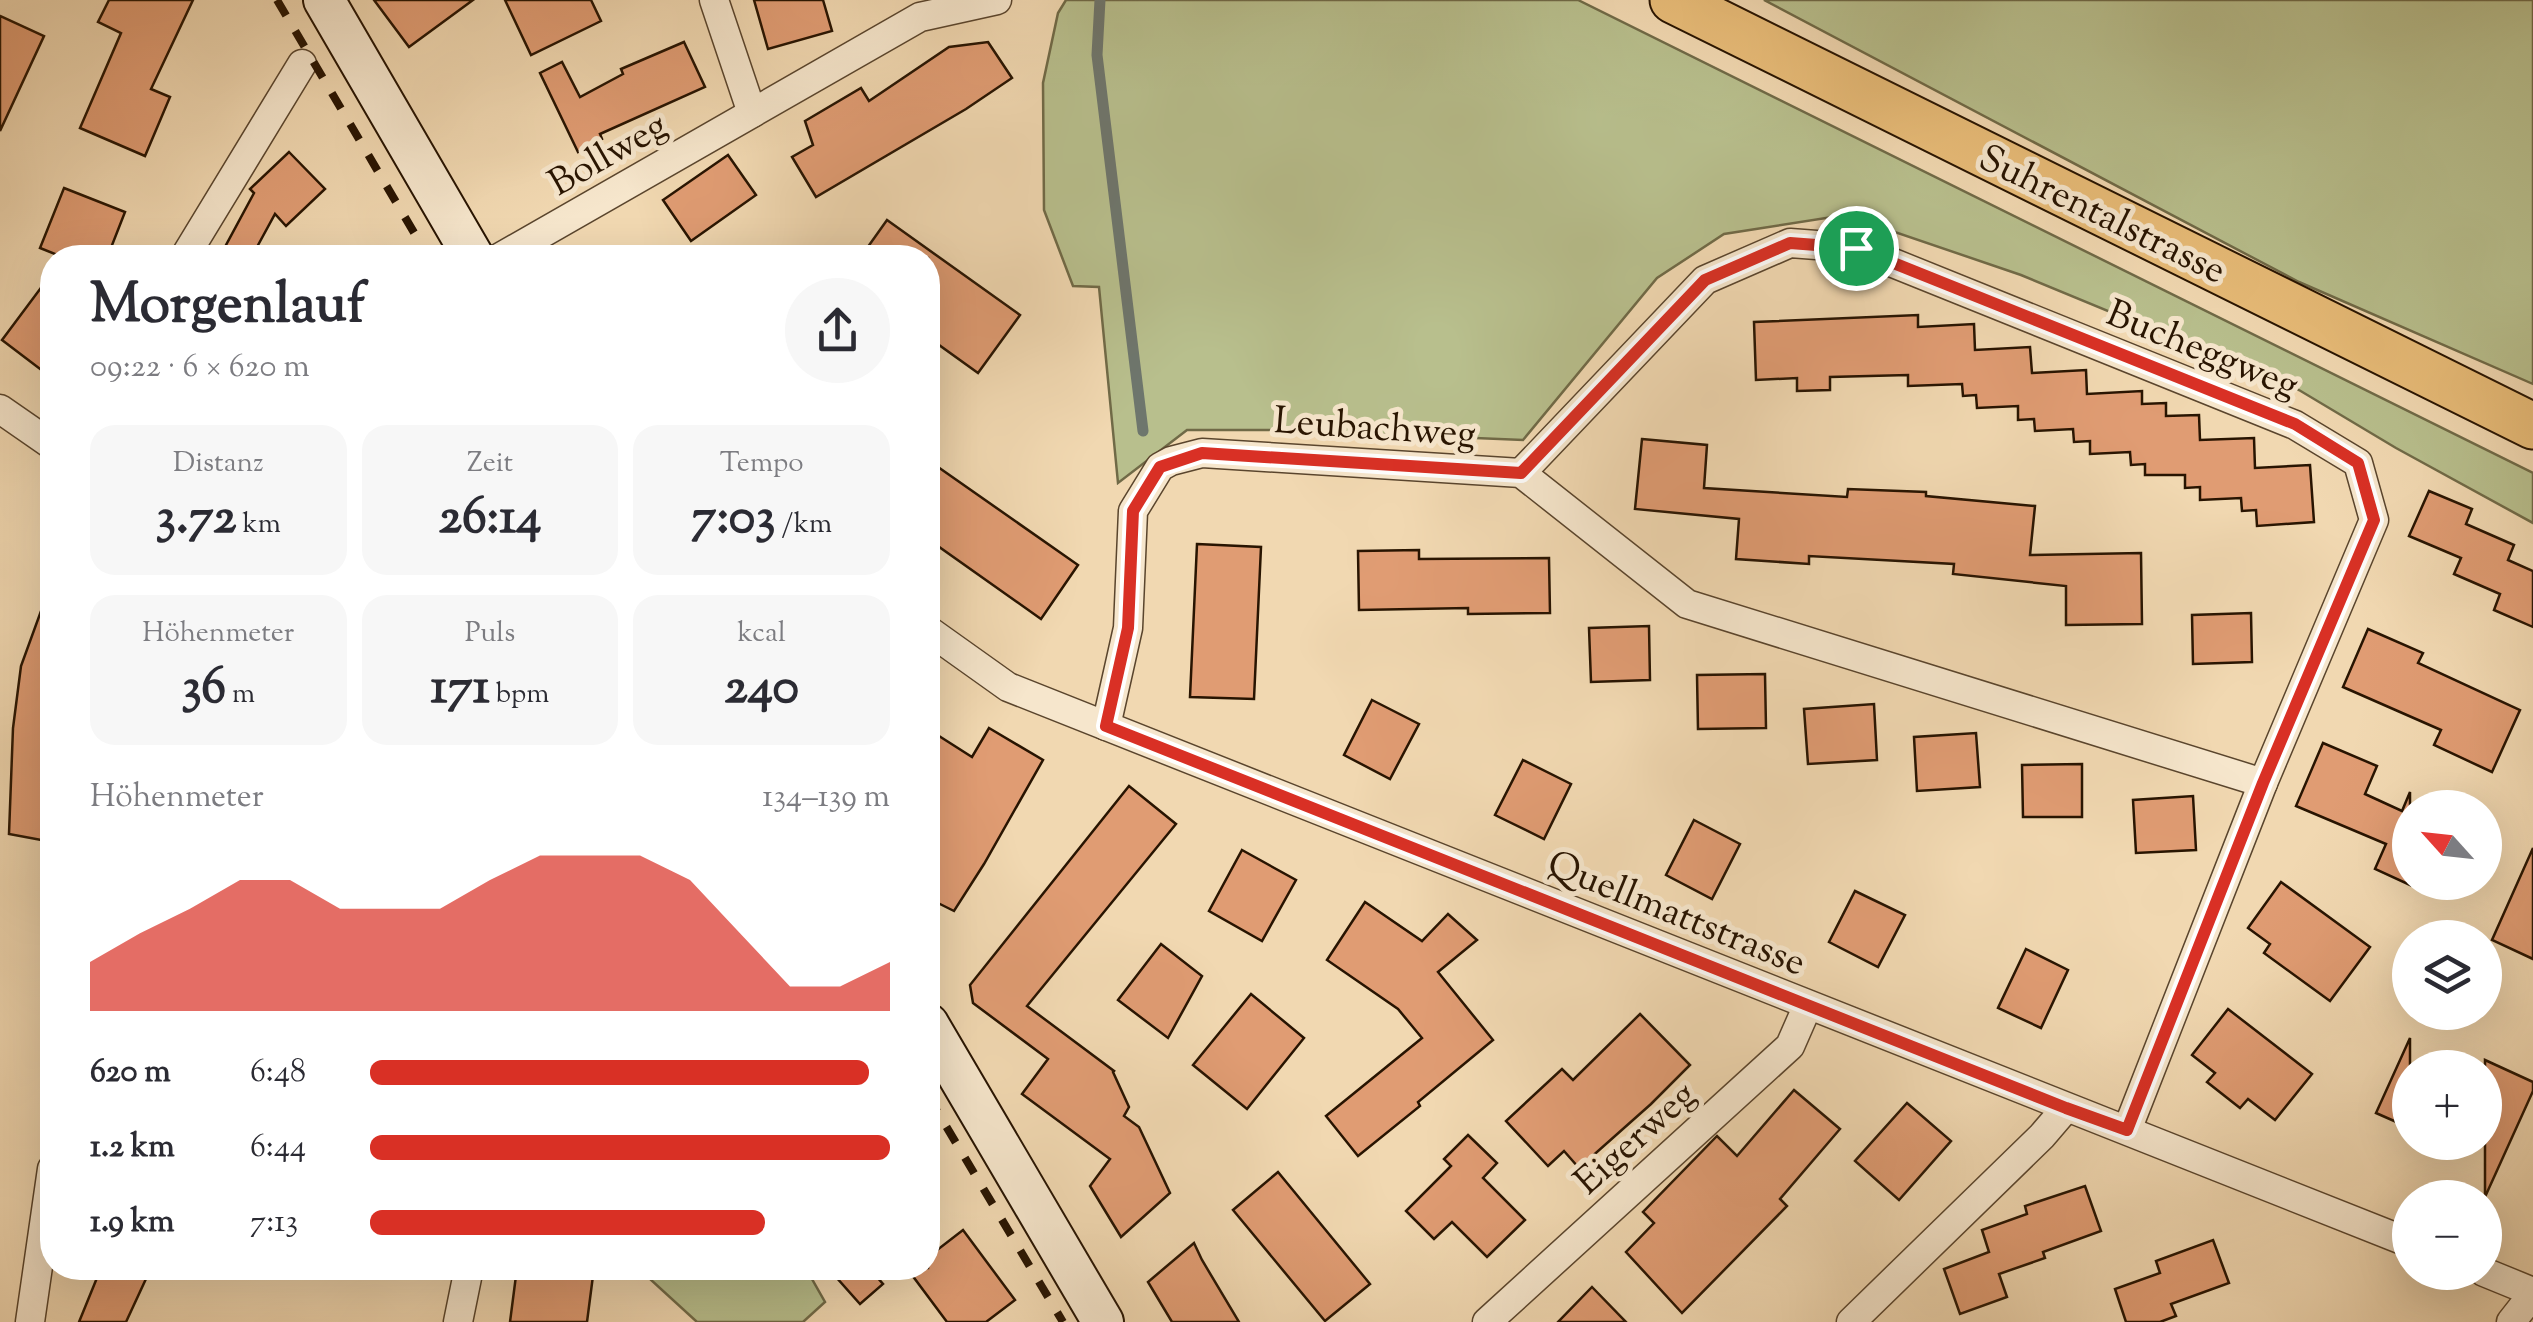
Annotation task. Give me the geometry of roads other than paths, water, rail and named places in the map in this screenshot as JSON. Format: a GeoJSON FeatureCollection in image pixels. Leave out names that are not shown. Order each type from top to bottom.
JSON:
{"type":"FeatureCollection","features":[{"type":"Feature","properties":{"kind":"main road"},"geometry":{"type":"LineString","coordinates":[[324,0],[466,245]]}},
{"type":"Feature","properties":{"kind":"main road","name":"Suhrentalstrasse"},"geometry":{"type":"LineString","coordinates":[[1673,0],[2533,426]]}},
{"type":"Feature","properties":{"kind":"main road"},"geometry":{"type":"LineString","coordinates":[[940,1044],[1103,1322]]}},
{"type":"Feature","properties":{"kind":"street"},"geometry":{"type":"LineString","coordinates":[[714,0],[752,113]]}},
{"type":"Feature","properties":{"kind":"street","name":"Bollweg"},"geometry":{"type":"LineString","coordinates":[[522,245],[920,16],[997,0]]}},
{"type":"Feature","properties":{"kind":"street"},"geometry":{"type":"LineString","coordinates":[[192,245],[302,64]]}},
{"type":"Feature","properties":{"kind":"street","name":"Bucheggweg"},"geometry":{"type":"LineString","coordinates":[[1521,473],[1705,280],[1790,243],[1856,248],[2295,424],[2358,463],[2374,520],[2263,783],[2127,1130]]}},
{"type":"Feature","properties":{"kind":"street"},"geometry":{"type":"LineString","coordinates":[[0,409],[40,437]]}},
{"type":"Feature","properties":{"kind":"street","name":"Leubachweg"},"geometry":{"type":"LineString","coordinates":[[1106,726],[1128,628],[1133,511],[1160,467],[1202,453],[1521,473],[1687,604],[2263,783]]}},
{"type":"Feature","properties":{"kind":"street","name":"Quellmattstrasse"},"geometry":{"type":"LineString","coordinates":[[940,639],[1008,687],[2392,1236]]}},
{"type":"Feature","properties":{"kind":"street","name":"Eigerweg"},"geometry":{"type":"LineString","coordinates":[[1496,1319],[1790,1046],[1808,1005]]}},
{"type":"Feature","properties":{"kind":"street"},"geometry":{"type":"LineString","coordinates":[[1851,1322],[2066,1108]]}},
{"type":"Feature","properties":{"kind":"street"},"geometry":{"type":"LineString","coordinates":[[30,1322],[40,1252]]}},
{"type":"Feature","properties":{"kind":"street"},"geometry":{"type":"LineString","coordinates":[[458,1322],[467,1280]]}},
{"type":"Feature","properties":{"kind":"street"},"geometry":{"type":"LineString","coordinates":[[2502,1280],[2533,1293],[2511,1322]]}},
{"type":"Feature","properties":{"kind":"waterway"},"geometry":{"type":"LineString","coordinates":[[1100,0],[1097,55],[1143,431]]}},
{"type":"Feature","properties":{"kind":"railway"},"geometry":{"type":"LineString","coordinates":[[277,0],[421,245]]}},
{"type":"Feature","properties":{"kind":"railway"},"geometry":{"type":"LineString","coordinates":[[940,1116],[1063,1322]]}}]}
